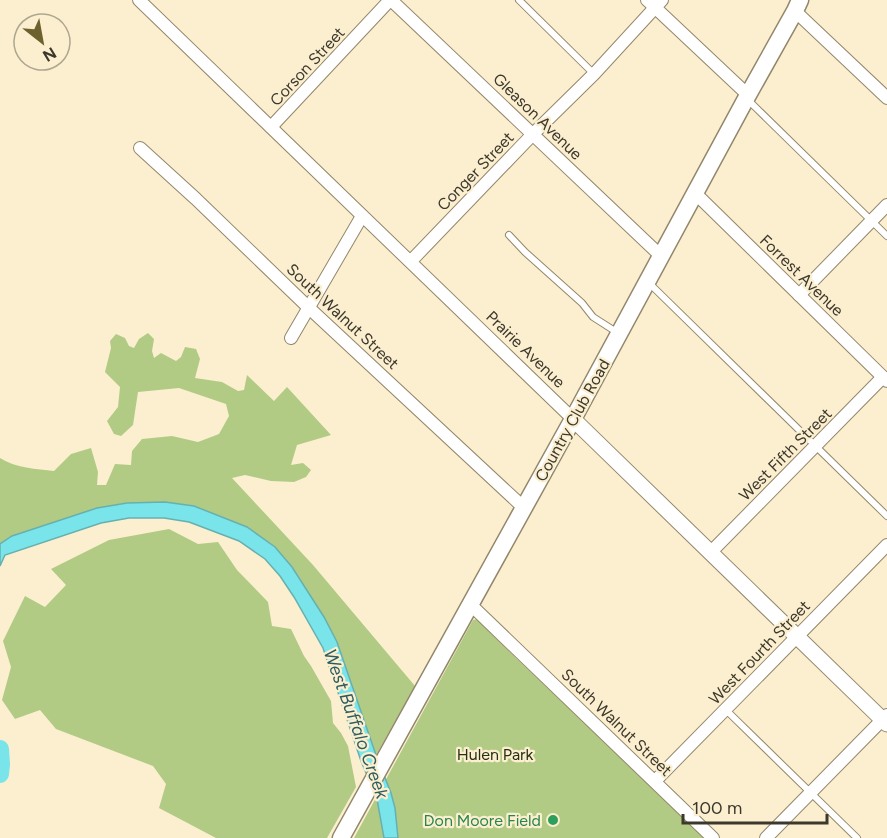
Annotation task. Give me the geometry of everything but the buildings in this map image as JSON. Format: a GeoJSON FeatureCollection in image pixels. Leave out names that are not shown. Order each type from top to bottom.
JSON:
{"type":"FeatureCollection","features":[{"type":"Feature","properties":{"kind":"main road","name":"Country Club Road"},"geometry":{"type":"LineString","coordinates":[[341,838],[798,6]]}},
{"type":"Feature","properties":{"kind":"street","name":"Prairie Avenue"},"geometry":{"type":"LineString","coordinates":[[139,0],[885,720]]}},
{"type":"Feature","properties":{"kind":"street","name":"Corson Street"},"geometry":{"type":"LineString","coordinates":[[272,128],[391,0]]}},
{"type":"Feature","properties":{"kind":"street","name":"Gleason Avenue"},"geometry":{"type":"LineString","coordinates":[[391,0],[661,256]]}},
{"type":"Feature","properties":{"kind":"street","name":"Conger Street"},"geometry":{"type":"LineString","coordinates":[[411,261],[594,74],[655,2]]}},
{"type":"Feature","properties":{"kind":"street"},"geometry":{"type":"LineString","coordinates":[[655,2],[747,97]]}},
{"type":"Feature","properties":{"kind":"street"},"geometry":{"type":"LineString","coordinates":[[798,6],[887,98]]}},
{"type":"Feature","properties":{"kind":"street","name":"South Walnut Street"},"geometry":{"type":"LineString","coordinates":[[140,148],[523,507]]}},
{"type":"Feature","properties":{"kind":"street","name":"Forrest Avenue"},"geometry":{"type":"LineString","coordinates":[[695,194],[885,379]]}},
{"type":"Feature","properties":{"kind":"street"},"geometry":{"type":"LineString","coordinates":[[799,295],[887,205]]}},
{"type":"Feature","properties":{"kind":"street"},"geometry":{"type":"LineString","coordinates":[[291,338],[362,216]]}},
{"type":"Feature","properties":{"kind":"street","name":"West Fifth Street"},"geometry":{"type":"LineString","coordinates":[[710,553],[885,379]]}},
{"type":"Feature","properties":{"kind":"street","name":"West Fourth Street"},"geometry":{"type":"LineString","coordinates":[[655,781],[887,545]]}},
{"type":"Feature","properties":{"kind":"street","name":"South Walnut Street"},"geometry":{"type":"LineString","coordinates":[[471,605],[714,838]]}},
{"type":"Feature","properties":{"kind":"street"},"geometry":{"type":"LineString","coordinates":[[766,838],[885,720]]}},
{"type":"Feature","properties":{"kind":"lane"},"geometry":{"type":"LineString","coordinates":[[519,0],[594,74]]}},
{"type":"Feature","properties":{"kind":"lane"},"geometry":{"type":"LineString","coordinates":[[747,97],[887,236]]}},
{"type":"Feature","properties":{"kind":"lane"},"geometry":{"type":"LineString","coordinates":[[509,235],[593,316],[619,334]]}},
{"type":"Feature","properties":{"kind":"lane"},"geometry":{"type":"LineString","coordinates":[[647,281],[887,516]]}},
{"type":"Feature","properties":{"kind":"lane"},"geometry":{"type":"LineString","coordinates":[[726,710],[857,838]]}},
{"type":"Feature","properties":{"kind":"green space"},"geometry":{"type":"Polygon","coordinates":[[[148,333],[154,339],[152,351],[154,358],[161,353],[176,361],[181,357],[185,347],[196,349],[200,359],[195,378],[222,382],[238,391],[244,390],[247,375],[274,401],[287,387],[331,435],[297,445],[291,465],[303,463],[311,470],[306,477],[294,482],[271,481],[245,475],[232,478],[313,565],[415,686],[376,755],[337,642],[324,617],[292,567],[275,547],[247,527],[194,506],[165,502],[127,503],[97,508],[12,536],[0,544],[0,458],[19,466],[54,471],[71,454],[91,448],[98,472],[97,485],[106,485],[115,464],[131,465],[132,451],[142,439],[172,436],[198,442],[219,434],[229,416],[226,404],[179,388],[138,392],[133,425],[121,436],[114,434],[107,421],[118,407],[120,387],[105,372],[111,348],[110,341],[116,334],[125,338],[129,346],[134,348],[139,339],[148,333]]]}},
{"type":"Feature","properties":{"kind":"green space"},"geometry":{"type":"Polygon","coordinates":[[[169,529],[198,544],[218,542],[237,570],[268,602],[272,626],[291,629],[331,701],[333,723],[348,746],[356,787],[327,838],[216,838],[159,808],[166,784],[153,766],[56,729],[40,710],[15,719],[2,700],[11,667],[3,641],[25,596],[45,607],[66,585],[51,569],[109,540],[169,529]]]}},
{"type":"Feature","properties":{"kind":"green space","name":"Hulen Park"},"geometry":{"type":"Polygon","coordinates":[[[477,619],[706,838],[354,838],[473,620],[477,619]]]}},
{"type":"Feature","properties":{"kind":"water","name":"West Buffalo Creek"},"geometry":{"type":"Polygon","coordinates":[[[165,502],[194,506],[247,527],[275,547],[292,567],[337,642],[391,793],[398,838],[384,838],[377,799],[361,761],[323,648],[280,576],[265,559],[239,541],[189,522],[164,518],[129,518],[101,523],[5,555],[0,566],[0,544],[12,536],[97,508],[127,503],[165,502]]]}},
{"type":"Feature","properties":{"kind":"waterway"},"geometry":{"type":"LineString","coordinates":[[0,749],[0,774]]}},
{"type":"Feature","properties":{"kind":"place","name":"Don Moore Field"},"geometry":{"type":"Point","coordinates":[553,820]}}]}
